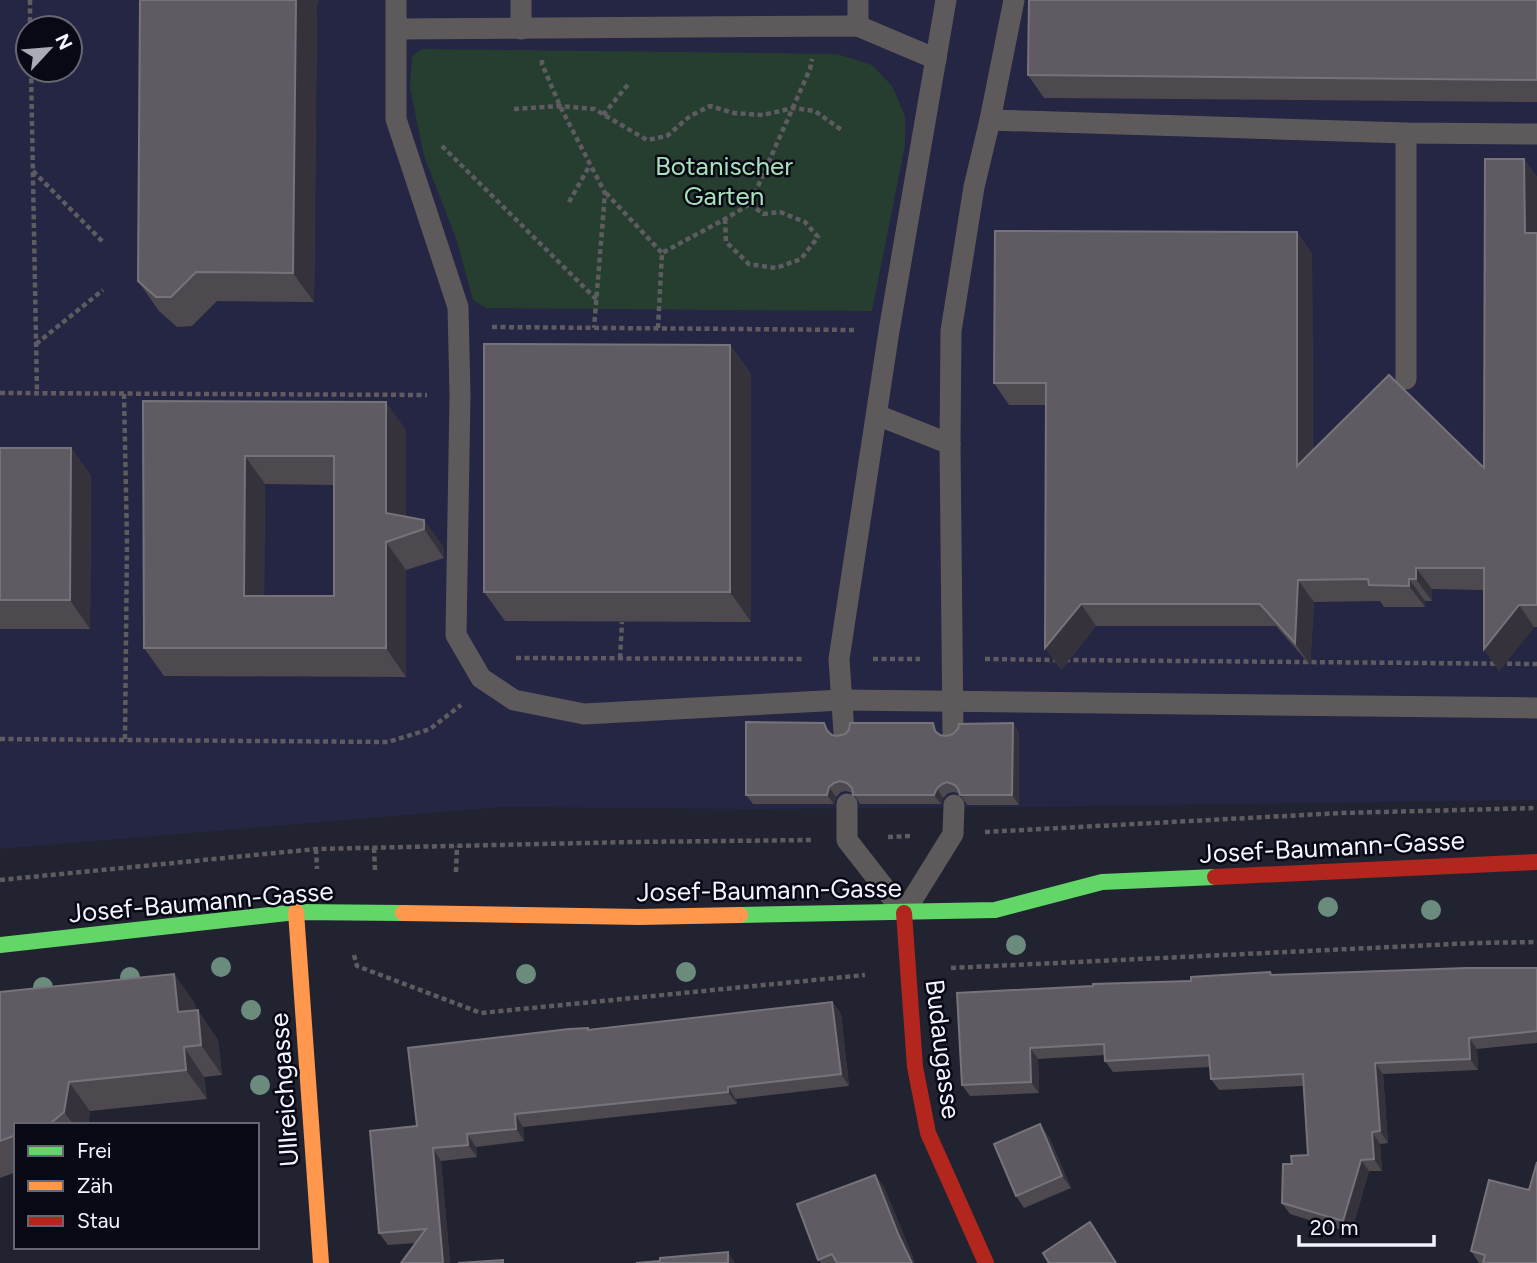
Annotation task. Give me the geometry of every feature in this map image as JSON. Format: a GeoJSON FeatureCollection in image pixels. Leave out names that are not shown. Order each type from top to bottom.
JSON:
{"type":"FeatureCollection","features":[{"type":"Feature","properties":{"kind":"street","name":"Josef-Baumann-Gasse"},"geometry":{"type":"LineString","coordinates":[[0,945],[296,912],[639,917],[995,910],[1102,882],[1537,862]]}},
{"type":"Feature","properties":{"kind":"street","name":"Ullreichgasse"},"geometry":{"type":"LineString","coordinates":[[296,912],[321,1263]]}},
{"type":"Feature","properties":{"kind":"street","name":"Budaugasse"},"geometry":{"type":"LineString","coordinates":[[904,913],[915,1067],[928,1133],[986,1263]]}},
{"type":"Feature","properties":{"kind":"lane"},"geometry":{"type":"LineString","coordinates":[[397,0],[396,119],[458,307],[460,326],[456,635],[481,678],[514,700],[584,714],[842,700],[1537,708]]}},
{"type":"Feature","properties":{"kind":"lane"},"geometry":{"type":"LineString","coordinates":[[521,0],[521,29]]}},
{"type":"Feature","properties":{"kind":"lane"},"geometry":{"type":"LineString","coordinates":[[858,0],[858,26]]}},
{"type":"Feature","properties":{"kind":"lane"},"geometry":{"type":"LineString","coordinates":[[844,733],[839,659],[888,331],[946,0]]}},
{"type":"Feature","properties":{"kind":"lane"},"geometry":{"type":"LineString","coordinates":[[953,733],[951,331],[974,187],[1014,0]]}},
{"type":"Feature","properties":{"kind":"lane"},"geometry":{"type":"LineString","coordinates":[[397,29],[858,26],[936,59]]}},
{"type":"Feature","properties":{"kind":"lane"},"geometry":{"type":"LineString","coordinates":[[990,120],[1406,133],[1537,134]]}},
{"type":"Feature","properties":{"kind":"lane"},"geometry":{"type":"LineString","coordinates":[[1406,133],[1406,379]]}},
{"type":"Feature","properties":{"kind":"lane"},"geometry":{"type":"LineString","coordinates":[[877,415],[950,444]]}},
{"type":"Feature","properties":{"kind":"lane"},"geometry":{"type":"LineString","coordinates":[[847,804],[847,840],[904,913],[953,834],[954,804]]}},
{"type":"Feature","properties":{"kind":"path"},"geometry":{"type":"LineString","coordinates":[[662,253],[750,204],[810,69],[817,27]]}},
{"type":"Feature","properties":{"kind":"path"},"geometry":{"type":"LineString","coordinates":[[543,28],[542,64],[590,165],[605,192],[662,253],[658,328]]}},
{"type":"Feature","properties":{"kind":"path"},"geometry":{"type":"LineString","coordinates":[[603,115],[630,82]]}},
{"type":"Feature","properties":{"kind":"path"},"geometry":{"type":"LineString","coordinates":[[31,84],[37,393]]}},
{"type":"Feature","properties":{"kind":"path"},"geometry":{"type":"LineString","coordinates":[[397,101],[597,300]]}},
{"type":"Feature","properties":{"kind":"path"},"geometry":{"type":"LineString","coordinates":[[514,109],[560,106],[594,109],[647,140],[667,136],[690,116],[710,106],[734,113],[764,115],[793,108],[815,111],[843,131]]}},
{"type":"Feature","properties":{"kind":"path"},"geometry":{"type":"LineString","coordinates":[[569,202],[590,165]]}},
{"type":"Feature","properties":{"kind":"path"},"geometry":{"type":"LineString","coordinates":[[33,171],[103,242]]}},
{"type":"Feature","properties":{"kind":"path"},"geometry":{"type":"LineString","coordinates":[[594,328],[605,192]]}},
{"type":"Feature","properties":{"kind":"path"},"geometry":{"type":"LineString","coordinates":[[725,219],[726,242],[749,264],[776,268],[801,259],[818,237],[805,222],[780,212],[763,214],[750,204]]}},
{"type":"Feature","properties":{"kind":"path"},"geometry":{"type":"LineString","coordinates":[[36,344],[103,290]]}},
{"type":"Feature","properties":{"kind":"path"},"geometry":{"type":"LineString","coordinates":[[460,326],[888,331]]}},
{"type":"Feature","properties":{"kind":"path"},"geometry":{"type":"LineString","coordinates":[[0,393],[460,395]]}},
{"type":"Feature","properties":{"kind":"path"},"geometry":{"type":"LineString","coordinates":[[124,394],[127,542],[125,740]]}},
{"type":"Feature","properties":{"kind":"path"},"geometry":{"type":"LineString","coordinates":[[621,658],[622,622]]}},
{"type":"Feature","properties":{"kind":"path"},"geometry":{"type":"LineString","coordinates":[[0,880],[316,849],[847,840],[1341,813],[1537,808]]}},
{"type":"Feature","properties":{"kind":"path"},"geometry":{"type":"LineString","coordinates":[[456,872],[457,846]]}},
{"type":"Feature","properties":{"kind":"path"},"geometry":{"type":"LineString","coordinates":[[374,848],[376,872]]}},
{"type":"Feature","properties":{"kind":"path"},"geometry":{"type":"LineString","coordinates":[[344,913],[357,966],[481,1013],[908,970],[1537,942]]}},
{"type":"Feature","properties":{"kind":"shaded area"},"geometry":{"type":"Polygon","coordinates":[[[0,0],[1537,0],[1537,800],[749,809],[504,807],[0,849],[0,0]]]}},
{"type":"Feature","properties":{"kind":"green space","name":"Botanischer Garten"},"geometry":{"type":"Polygon","coordinates":[[[422,49],[837,54],[872,65],[892,86],[905,116],[905,145],[872,311],[486,308],[473,300],[456,238],[424,156],[410,88],[412,56],[422,49]]]}},
{"type":"Feature","properties":{"kind":"building"},"geometry":{"type":"Polygon","coordinates":[[[140,0],[296,0],[293,273],[196,272],[171,297],[156,297],[138,281],[140,0]]]}},
{"type":"Feature","properties":{"kind":"building"},"geometry":{"type":"Polygon","coordinates":[[[1029,0],[1537,0],[1537,80],[1028,75],[1029,0]]]}},
{"type":"Feature","properties":{"kind":"building"},"geometry":{"type":"Polygon","coordinates":[[[1485,159],[1524,159],[1525,233],[1537,233],[1537,605],[1519,605],[1484,649],[1484,568],[1416,568],[1416,579],[1409,579],[1409,586],[1369,585],[1368,579],[1298,580],[1295,643],[1260,604],[1081,604],[1045,648],[1046,383],[994,383],[995,231],[1297,232],[1297,466],[1389,375],[1484,468],[1485,159]]]}},
{"type":"Feature","properties":{"kind":"building"},"geometry":{"type":"Polygon","coordinates":[[[484,344],[730,345],[730,592],[484,592],[484,344]]]}},
{"type":"Feature","properties":{"kind":"building"},"geometry":{"type":"Polygon","coordinates":[[[143,401],[386,402],[386,513],[424,520],[424,529],[386,542],[386,648],[144,648],[143,401]],[[245,456],[244,596],[334,596],[334,456],[245,456]]]}},
{"type":"Feature","properties":{"kind":"building"},"geometry":{"type":"Polygon","coordinates":[[[0,448],[71,448],[70,600],[0,600],[0,448]]]}},
{"type":"Feature","properties":{"kind":"building"},"geometry":{"type":"Polygon","coordinates":[[[746,722],[824,723],[827,731],[837,736],[849,730],[850,723],[933,723],[935,731],[946,736],[953,734],[959,724],[1013,723],[1012,795],[960,795],[955,785],[947,782],[937,788],[934,795],[853,795],[852,788],[840,781],[829,787],[827,795],[746,795],[746,722]]]}},
{"type":"Feature","properties":{"kind":"building"},"geometry":{"type":"Polygon","coordinates":[[[1537,968],[1537,1031],[1469,1038],[1470,1059],[1375,1063],[1380,1131],[1372,1132],[1374,1159],[1361,1160],[1343,1221],[1282,1203],[1283,1164],[1292,1164],[1291,1156],[1308,1155],[1303,1074],[1211,1079],[1209,1055],[1105,1061],[1104,1044],[1030,1048],[1031,1082],[962,1085],[957,993],[1191,981],[1191,977],[1270,972],[1271,975],[1537,968]]]}},
{"type":"Feature","properties":{"kind":"building"},"geometry":{"type":"Polygon","coordinates":[[[174,974],[178,1012],[198,1010],[201,1045],[184,1047],[186,1070],[69,1082],[64,1112],[51,1123],[14,1123],[14,1136],[0,1141],[0,992],[174,974]]]}},
{"type":"Feature","properties":{"kind":"building"},"geometry":{"type":"Polygon","coordinates":[[[832,1002],[841,1074],[728,1087],[728,1092],[515,1114],[516,1129],[467,1134],[468,1145],[433,1148],[443,1263],[401,1263],[426,1229],[379,1233],[370,1131],[417,1126],[408,1048],[832,1002]]]}},
{"type":"Feature","properties":{"kind":"building"},"geometry":{"type":"Polygon","coordinates":[[[1040,1124],[1062,1176],[1016,1196],[994,1144],[1040,1124]]]}},
{"type":"Feature","properties":{"kind":"building"},"geometry":{"type":"Polygon","coordinates":[[[1537,1162],[1537,1263],[1483,1263],[1485,1255],[1471,1251],[1489,1180],[1529,1190],[1537,1162]]]}},
{"type":"Feature","properties":{"kind":"building"},"geometry":{"type":"Polygon","coordinates":[[[875,1175],[912,1263],[837,1263],[832,1254],[818,1260],[797,1204],[875,1175]]]}},
{"type":"Feature","properties":{"kind":"building"},"geometry":{"type":"Polygon","coordinates":[[[1090,1222],[1116,1263],[1049,1263],[1043,1253],[1090,1222]]]}},
{"type":"Feature","properties":{"kind":"building"},"geometry":{"type":"Polygon","coordinates":[[[728,1252],[728,1263],[636,1263],[660,1261],[660,1258],[728,1252]]]}},
{"type":"Feature","properties":{"kind":"building"},"geometry":{"type":"Polygon","coordinates":[[[503,1260],[503,1263],[458,1263],[503,1260]]]}},
{"type":"Feature","properties":{"kind":"traffic: fast"},"geometry":{"type":"LineString","coordinates":[[740,915],[995,910],[1102,882],[1215,877]]}},
{"type":"Feature","properties":{"kind":"traffic: fast"},"geometry":{"type":"LineString","coordinates":[[0,945],[296,912],[403,913]]}},
{"type":"Feature","properties":{"kind":"traffic: slow"},"geometry":{"type":"LineString","coordinates":[[296,912],[321,1263]]}},
{"type":"Feature","properties":{"kind":"traffic: slow"},"geometry":{"type":"LineString","coordinates":[[403,913],[639,917],[740,915]]}},
{"type":"Feature","properties":{"kind":"traffic: jam"},"geometry":{"type":"LineString","coordinates":[[1215,877],[1537,862]]}},
{"type":"Feature","properties":{"kind":"traffic: jam"},"geometry":{"type":"LineString","coordinates":[[904,913],[915,1067],[928,1133],[986,1263]]}}]}
